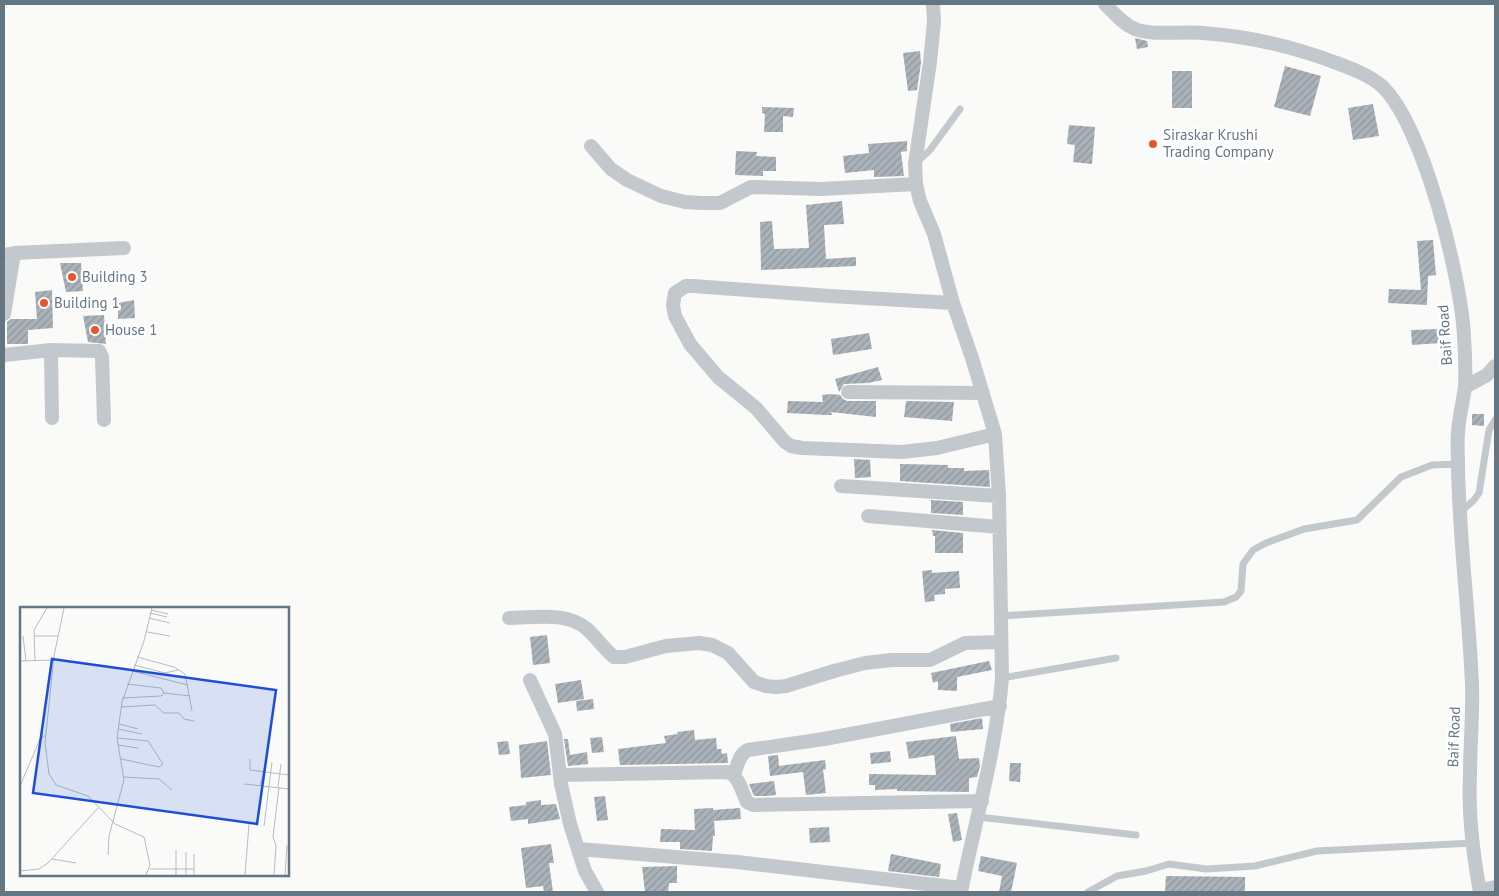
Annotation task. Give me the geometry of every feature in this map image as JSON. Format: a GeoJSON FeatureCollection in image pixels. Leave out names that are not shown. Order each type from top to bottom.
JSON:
{"type":"FeatureCollection","features":[{"type":"Feature","properties":{"kind":"street"},"geometry":{"type":"LineString","coordinates":[[578,849],[737,862],[961,890],[982,801],[1000,706],[1002,678],[999,496],[995,434],[953,303],[934,234],[920,201],[916,184],[915,164],[930,62],[934,22],[933,4]]}},
{"type":"Feature","properties":{"kind":"street","name":"Baif Road"},"geometry":{"type":"LineString","coordinates":[[1105,4],[1124,23],[1137,30],[1199,33],[1256,39],[1318,56],[1355,69],[1381,86],[1393,99],[1412,135],[1429,178],[1444,228],[1461,308],[1464,335],[1464,388],[1458,431],[1459,512],[1472,683],[1469,777],[1473,843],[1480,891]]}},
{"type":"Feature","properties":{"kind":"street"},"geometry":{"type":"LineString","coordinates":[[591,146],[611,168],[627,180],[662,196],[685,202],[720,203],[751,187],[821,189],[916,184]]}},
{"type":"Feature","properties":{"kind":"street"},"geometry":{"type":"LineString","coordinates":[[4,314],[9,254],[124,248]]}},
{"type":"Feature","properties":{"kind":"street"},"geometry":{"type":"LineString","coordinates":[[953,303],[686,286],[676,293],[673,305],[675,316],[700,358],[718,377],[756,408],[785,442],[791,446],[902,452],[936,448],[995,434]]}},
{"type":"Feature","properties":{"kind":"street"},"geometry":{"type":"LineString","coordinates":[[4,355],[51,350],[96,350],[101,353],[104,420]]}},
{"type":"Feature","properties":{"kind":"street"},"geometry":{"type":"LineString","coordinates":[[51,350],[52,418]]}},
{"type":"Feature","properties":{"kind":"street"},"geometry":{"type":"LineString","coordinates":[[1464,388],[1488,375],[1495,366]]}},
{"type":"Feature","properties":{"kind":"street"},"geometry":{"type":"LineString","coordinates":[[848,392],[983,393]]}},
{"type":"Feature","properties":{"kind":"street"},"geometry":{"type":"LineString","coordinates":[[841,486],[999,496]]}},
{"type":"Feature","properties":{"kind":"street"},"geometry":{"type":"LineString","coordinates":[[868,516],[999,527]]}},
{"type":"Feature","properties":{"kind":"street"},"geometry":{"type":"LineString","coordinates":[[508,618],[560,617],[573,620],[595,636],[614,657],[626,657],[666,646],[699,643],[712,645],[721,648],[728,654],[754,682],[776,687],[786,686],[865,663],[892,660],[930,660],[965,642],[1000,642]]}},
{"type":"Feature","properties":{"kind":"street"},"geometry":{"type":"LineString","coordinates":[[530,680],[555,734],[560,775],[570,824],[585,871],[597,892]]}},
{"type":"Feature","properties":{"kind":"street"},"geometry":{"type":"LineString","coordinates":[[734,775],[741,756],[748,750],[824,739],[1000,706]]}},
{"type":"Feature","properties":{"kind":"street"},"geometry":{"type":"LineString","coordinates":[[560,775],[723,771],[734,775],[747,802],[754,805],[982,801]]}},
{"type":"Feature","properties":{"kind":"street"},"geometry":{"type":"LineString","coordinates":[[1480,891],[1495,887]]}},
{"type":"Feature","properties":{"kind":"lane"},"geometry":{"type":"LineString","coordinates":[[915,164],[930,150],[960,109]]}},
{"type":"Feature","properties":{"kind":"lane"},"geometry":{"type":"LineString","coordinates":[[1459,512],[1473,501],[1479,493],[1489,430],[1495,420]]}},
{"type":"Feature","properties":{"kind":"lane"},"geometry":{"type":"LineString","coordinates":[[1000,616],[1224,602],[1236,597],[1241,591],[1242,564],[1253,550],[1304,528],[1357,520],[1401,476],[1432,465],[1458,464]]}},
{"type":"Feature","properties":{"kind":"lane"},"geometry":{"type":"LineString","coordinates":[[1002,678],[1116,658]]}},
{"type":"Feature","properties":{"kind":"lane"},"geometry":{"type":"LineString","coordinates":[[978,817],[1136,835]]}},
{"type":"Feature","properties":{"kind":"lane"},"geometry":{"type":"LineString","coordinates":[[1088,892],[1117,876],[1146,871],[1169,864],[1206,869],[1255,866],[1317,851],[1473,843]]}},
{"type":"Feature","properties":{"kind":"building"},"geometry":{"type":"Polygon","coordinates":[[[1135,38],[1147,41],[1148,47],[1137,49],[1135,38]]]}},
{"type":"Feature","properties":{"kind":"building"},"geometry":{"type":"Polygon","coordinates":[[[920,51],[921,63],[917,90],[908,91],[903,53],[920,51]]]}},
{"type":"Feature","properties":{"kind":"building"},"geometry":{"type":"Polygon","coordinates":[[[1285,66],[1321,76],[1310,116],[1274,107],[1285,66]]]}},
{"type":"Feature","properties":{"kind":"building"},"geometry":{"type":"Polygon","coordinates":[[[1172,71],[1192,71],[1192,108],[1172,108],[1172,71]]]}},
{"type":"Feature","properties":{"kind":"building"},"geometry":{"type":"Polygon","coordinates":[[[1373,104],[1379,136],[1353,140],[1348,108],[1373,104]]]}},
{"type":"Feature","properties":{"kind":"building"},"geometry":{"type":"Polygon","coordinates":[[[762,107],[794,108],[793,117],[783,116],[783,132],[764,132],[765,114],[762,113],[762,107]]]}},
{"type":"Feature","properties":{"kind":"building"},"geometry":{"type":"Polygon","coordinates":[[[1069,125],[1095,127],[1092,164],[1073,162],[1075,145],[1067,144],[1069,125]]]}},
{"type":"Feature","properties":{"kind":"building"},"geometry":{"type":"Polygon","coordinates":[[[907,141],[907,151],[901,152],[904,176],[874,177],[874,170],[845,173],[843,156],[869,153],[868,144],[907,141]]]}},
{"type":"Feature","properties":{"kind":"building"},"geometry":{"type":"Polygon","coordinates":[[[736,151],[757,152],[756,156],[776,157],[776,171],[763,171],[763,176],[735,175],[736,151]]]}},
{"type":"Feature","properties":{"kind":"building"},"geometry":{"type":"Polygon","coordinates":[[[842,201],[844,224],[824,225],[826,259],[856,257],[856,266],[761,270],[760,222],[772,221],[774,249],[809,248],[806,205],[842,201]]]}},
{"type":"Feature","properties":{"kind":"building"},"geometry":{"type":"Polygon","coordinates":[[[1433,240],[1436,275],[1428,276],[1427,305],[1388,303],[1389,289],[1421,290],[1417,241],[1433,240]]]}},
{"type":"Feature","properties":{"kind":"building","name":"Building 3"},"geometry":{"type":"Polygon","coordinates":[[[60,263],[81,263],[83,291],[66,292],[60,263]]]}},
{"type":"Feature","properties":{"kind":"building"},"geometry":{"type":"Polygon","coordinates":[[[52,290],[53,328],[28,330],[28,344],[7,344],[7,322],[11,319],[37,319],[35,292],[52,290]]]}},
{"type":"Feature","properties":{"kind":"building"},"geometry":{"type":"Polygon","coordinates":[[[134,300],[135,318],[118,319],[118,303],[134,300]]]}},
{"type":"Feature","properties":{"kind":"building","name":"House 1"},"geometry":{"type":"Polygon","coordinates":[[[104,315],[106,344],[88,342],[83,316],[104,315]]]}},
{"type":"Feature","properties":{"kind":"building"},"geometry":{"type":"Polygon","coordinates":[[[1439,329],[1440,343],[1412,345],[1411,330],[1439,329]]]}},
{"type":"Feature","properties":{"kind":"building"},"geometry":{"type":"Polygon","coordinates":[[[869,333],[872,349],[833,355],[831,339],[869,333]]]}},
{"type":"Feature","properties":{"kind":"building"},"geometry":{"type":"Polygon","coordinates":[[[878,367],[882,380],[868,383],[844,384],[839,392],[835,379],[878,367]]]}},
{"type":"Feature","properties":{"kind":"building"},"geometry":{"type":"Polygon","coordinates":[[[822,395],[840,395],[847,401],[876,401],[876,417],[831,412],[832,415],[787,413],[788,401],[823,402],[822,395]]]}},
{"type":"Feature","properties":{"kind":"building"},"geometry":{"type":"Polygon","coordinates":[[[906,401],[954,402],[952,421],[904,417],[906,401]]]}},
{"type":"Feature","properties":{"kind":"building"},"geometry":{"type":"Polygon","coordinates":[[[1472,414],[1484,414],[1484,426],[1472,425],[1472,414]]]}},
{"type":"Feature","properties":{"kind":"building"},"geometry":{"type":"Polygon","coordinates":[[[854,459],[870,460],[871,477],[855,478],[854,459]]]}},
{"type":"Feature","properties":{"kind":"building"},"geometry":{"type":"Polygon","coordinates":[[[900,464],[948,465],[948,468],[964,468],[964,471],[989,470],[990,487],[900,481],[900,464]]]}},
{"type":"Feature","properties":{"kind":"building"},"geometry":{"type":"Polygon","coordinates":[[[931,500],[963,502],[963,515],[931,513],[931,500]]]}},
{"type":"Feature","properties":{"kind":"building"},"geometry":{"type":"Polygon","coordinates":[[[932,530],[963,533],[963,553],[935,553],[935,536],[933,536],[932,530]]]}},
{"type":"Feature","properties":{"kind":"building"},"geometry":{"type":"Polygon","coordinates":[[[932,570],[932,573],[959,571],[960,588],[945,589],[945,594],[934,595],[935,601],[925,602],[922,571],[932,570]]]}},
{"type":"Feature","properties":{"kind":"building"},"geometry":{"type":"Polygon","coordinates":[[[547,635],[550,663],[533,665],[530,637],[547,635]]]}},
{"type":"Feature","properties":{"kind":"building"},"geometry":{"type":"Polygon","coordinates":[[[989,661],[992,670],[957,677],[957,691],[938,690],[938,681],[933,683],[931,673],[989,661]]]}},
{"type":"Feature","properties":{"kind":"building"},"geometry":{"type":"Polygon","coordinates":[[[581,680],[584,699],[558,703],[555,684],[581,680]]]}},
{"type":"Feature","properties":{"kind":"building"},"geometry":{"type":"Polygon","coordinates":[[[593,699],[594,709],[577,711],[576,701],[593,699]]]}},
{"type":"Feature","properties":{"kind":"building"},"geometry":{"type":"Polygon","coordinates":[[[982,718],[983,729],[951,732],[950,724],[982,718]]]}},
{"type":"Feature","properties":{"kind":"building"},"geometry":{"type":"Polygon","coordinates":[[[694,730],[695,740],[716,738],[717,749],[721,749],[722,754],[727,753],[728,763],[620,765],[618,749],[666,743],[664,736],[694,730]]]}},
{"type":"Feature","properties":{"kind":"building"},"geometry":{"type":"Polygon","coordinates":[[[956,736],[959,759],[979,758],[980,766],[977,777],[969,778],[969,792],[875,790],[875,785],[869,785],[869,774],[936,775],[934,755],[909,759],[906,742],[956,736]]]}},
{"type":"Feature","properties":{"kind":"building"},"geometry":{"type":"Polygon","coordinates":[[[602,737],[604,752],[592,753],[590,738],[602,737]]]}},
{"type":"Feature","properties":{"kind":"building"},"geometry":{"type":"Polygon","coordinates":[[[564,739],[568,739],[570,755],[587,752],[588,764],[568,766],[564,739]]]}},
{"type":"Feature","properties":{"kind":"building"},"geometry":{"type":"Polygon","coordinates":[[[508,741],[510,754],[499,755],[497,742],[508,741]]]}},
{"type":"Feature","properties":{"kind":"building"},"geometry":{"type":"Polygon","coordinates":[[[547,741],[551,775],[521,778],[519,745],[547,741]]]}},
{"type":"Feature","properties":{"kind":"building"},"geometry":{"type":"Polygon","coordinates":[[[890,751],[891,762],[871,764],[870,753],[890,751]]]}},
{"type":"Feature","properties":{"kind":"building"},"geometry":{"type":"Polygon","coordinates":[[[778,755],[779,766],[825,760],[826,769],[823,770],[826,793],[806,795],[803,772],[770,776],[768,756],[778,755]]]}},
{"type":"Feature","properties":{"kind":"building"},"geometry":{"type":"Polygon","coordinates":[[[1010,763],[1021,763],[1020,782],[1009,781],[1010,763]]]}},
{"type":"Feature","properties":{"kind":"building"},"geometry":{"type":"Polygon","coordinates":[[[774,781],[776,795],[754,796],[749,784],[774,781]]]}},
{"type":"Feature","properties":{"kind":"building"},"geometry":{"type":"Polygon","coordinates":[[[605,796],[608,820],[597,821],[594,797],[605,796]]]}},
{"type":"Feature","properties":{"kind":"building"},"geometry":{"type":"Polygon","coordinates":[[[541,800],[541,805],[556,804],[560,819],[528,824],[528,819],[511,821],[509,807],[526,805],[526,802],[541,800]]]}},
{"type":"Feature","properties":{"kind":"building"},"geometry":{"type":"Polygon","coordinates":[[[713,808],[713,810],[740,808],[741,819],[714,821],[715,836],[713,836],[712,851],[680,849],[680,842],[660,842],[661,829],[695,830],[694,809],[713,808]]]}},
{"type":"Feature","properties":{"kind":"building"},"geometry":{"type":"Polygon","coordinates":[[[957,813],[962,840],[953,842],[948,814],[957,813]]]}},
{"type":"Feature","properties":{"kind":"building"},"geometry":{"type":"Polygon","coordinates":[[[829,827],[830,842],[810,843],[809,828],[829,827]]]}},
{"type":"Feature","properties":{"kind":"building"},"geometry":{"type":"Polygon","coordinates":[[[551,844],[554,863],[549,863],[553,892],[544,892],[543,886],[526,888],[521,848],[551,844]]]}},
{"type":"Feature","properties":{"kind":"building"},"geometry":{"type":"Polygon","coordinates":[[[891,854],[941,864],[939,877],[888,871],[891,854]]]}},
{"type":"Feature","properties":{"kind":"building"},"geometry":{"type":"Polygon","coordinates":[[[981,856],[1017,863],[1011,892],[999,892],[1002,876],[978,871],[981,856]]]}},
{"type":"Feature","properties":{"kind":"building"},"geometry":{"type":"Polygon","coordinates":[[[677,866],[677,883],[669,883],[668,892],[645,892],[642,867],[677,866]]]}},
{"type":"Feature","properties":{"kind":"building"},"geometry":{"type":"Polygon","coordinates":[[[1166,876],[1245,877],[1245,891],[1165,892],[1166,876]]]}},
{"type":"Feature","properties":{"kind":"place","name":"Siraskar Krushi Trading Company"},"geometry":{"type":"Point","coordinates":[1153,144]}},
{"type":"Feature","properties":{"kind":"place","name":"Building 3"},"geometry":{"type":"Point","coordinates":[72,277]}},
{"type":"Feature","properties":{"kind":"place","name":"Building 1"},"geometry":{"type":"Point","coordinates":[44,303]}},
{"type":"Feature","properties":{"kind":"place","name":"House 1"},"geometry":{"type":"Point","coordinates":[95,330]}}]}
